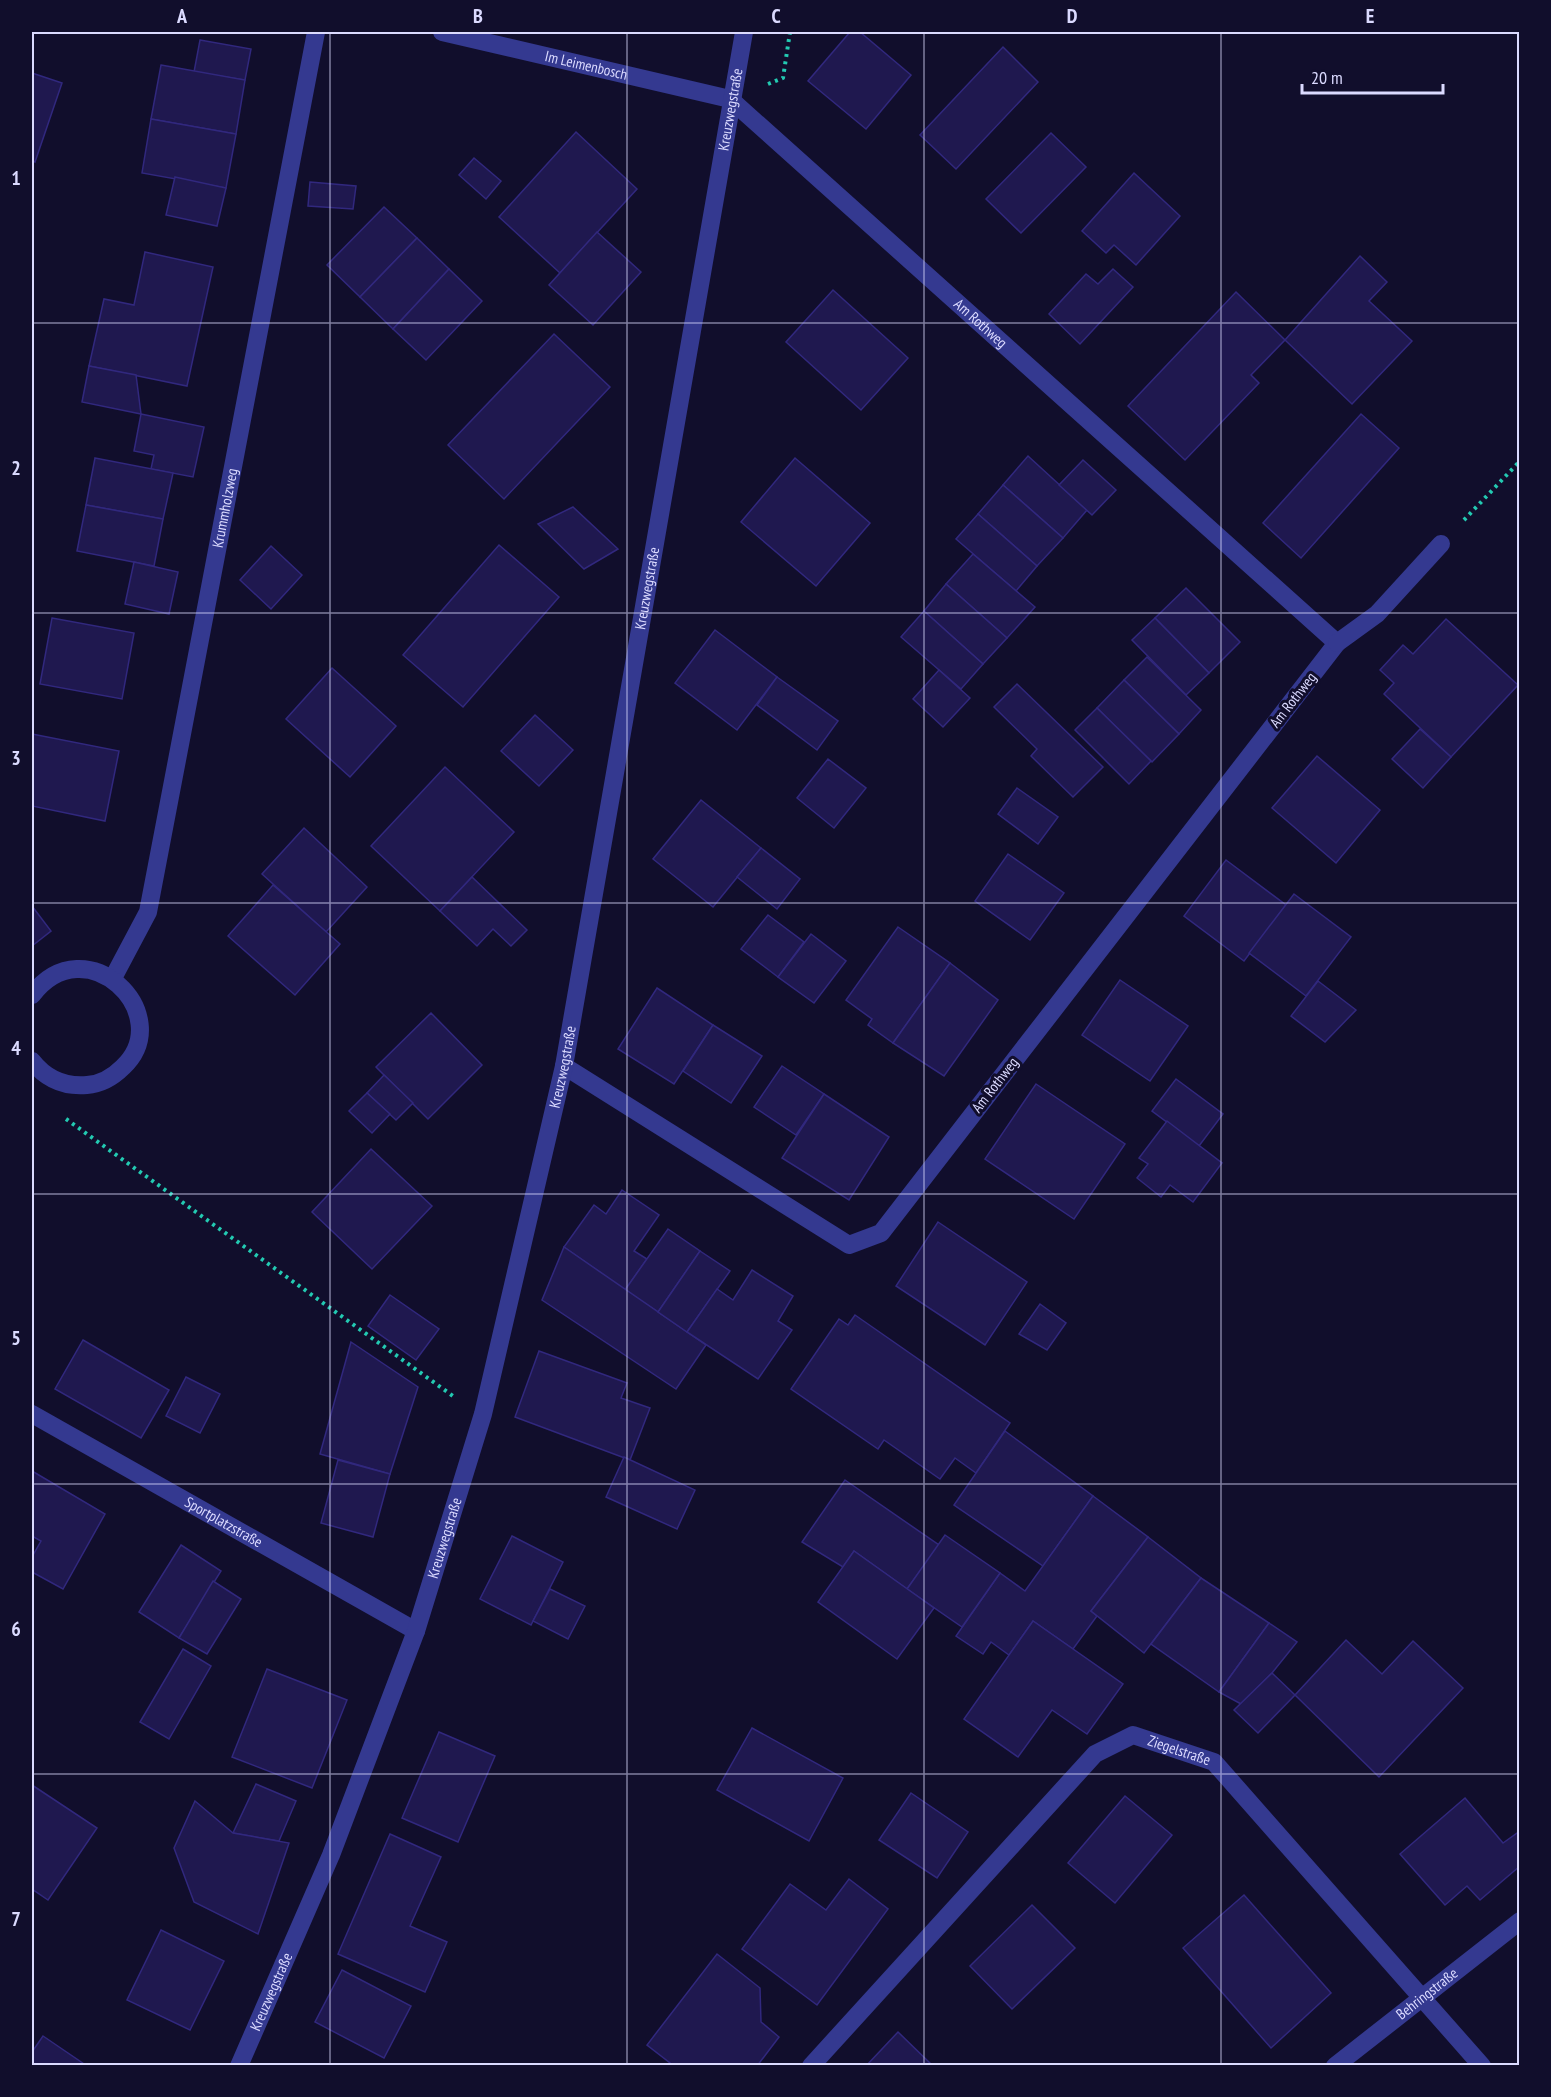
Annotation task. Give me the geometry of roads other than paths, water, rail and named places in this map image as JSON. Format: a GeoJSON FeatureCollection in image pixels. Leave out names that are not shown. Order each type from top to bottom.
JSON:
{"type":"FeatureCollection","features":[{"type":"Feature","properties":{"kind":"street","name":"Krummholzweg"},"geometry":{"type":"LineString","coordinates":[[113,978],[148,912],[316,32]]}},
{"type":"Feature","properties":{"kind":"street","name":"Im Leimenbosch"},"geometry":{"type":"LineString","coordinates":[[442,32],[730,99]]}},
{"type":"Feature","properties":{"kind":"street","name":"Kreuzwegstraße"},"geometry":{"type":"LineString","coordinates":[[239,2066],[331,1855],[416,1631],[483,1414],[564,1066],[730,99],[744,32]]}},
{"type":"Feature","properties":{"kind":"street","name":"Am Rothweg"},"geometry":{"type":"LineString","coordinates":[[730,99],[1337,643]]}},
{"type":"Feature","properties":{"kind":"street","name":"Am Rothweg"},"geometry":{"type":"LineString","coordinates":[[564,1066],[849,1245],[881,1233],[1337,643],[1377,614],[1442,544]]}},
{"type":"Feature","properties":{"kind":"street"},"geometry":{"type":"LineString","coordinates":[[32,995],[40,984],[56,974],[75,969],[94,970],[113,978],[126,991],[136,1008],[139,1028],[136,1047],[126,1064],[112,1077],[94,1085],[74,1086],[56,1082],[39,1071],[32,1061]]}},
{"type":"Feature","properties":{"kind":"street","name":"Sportplatzstraße"},"geometry":{"type":"LineString","coordinates":[[32,1414],[416,1631]]}},
{"type":"Feature","properties":{"kind":"street","name":"Ziegelstraße"},"geometry":{"type":"LineString","coordinates":[[811,2066],[1095,1754],[1133,1735],[1214,1762],[1482,2066]]}},
{"type":"Feature","properties":{"kind":"street","name":"Behringstraße"},"geometry":{"type":"LineString","coordinates":[[1335,2066],[1520,1921]]}}]}
